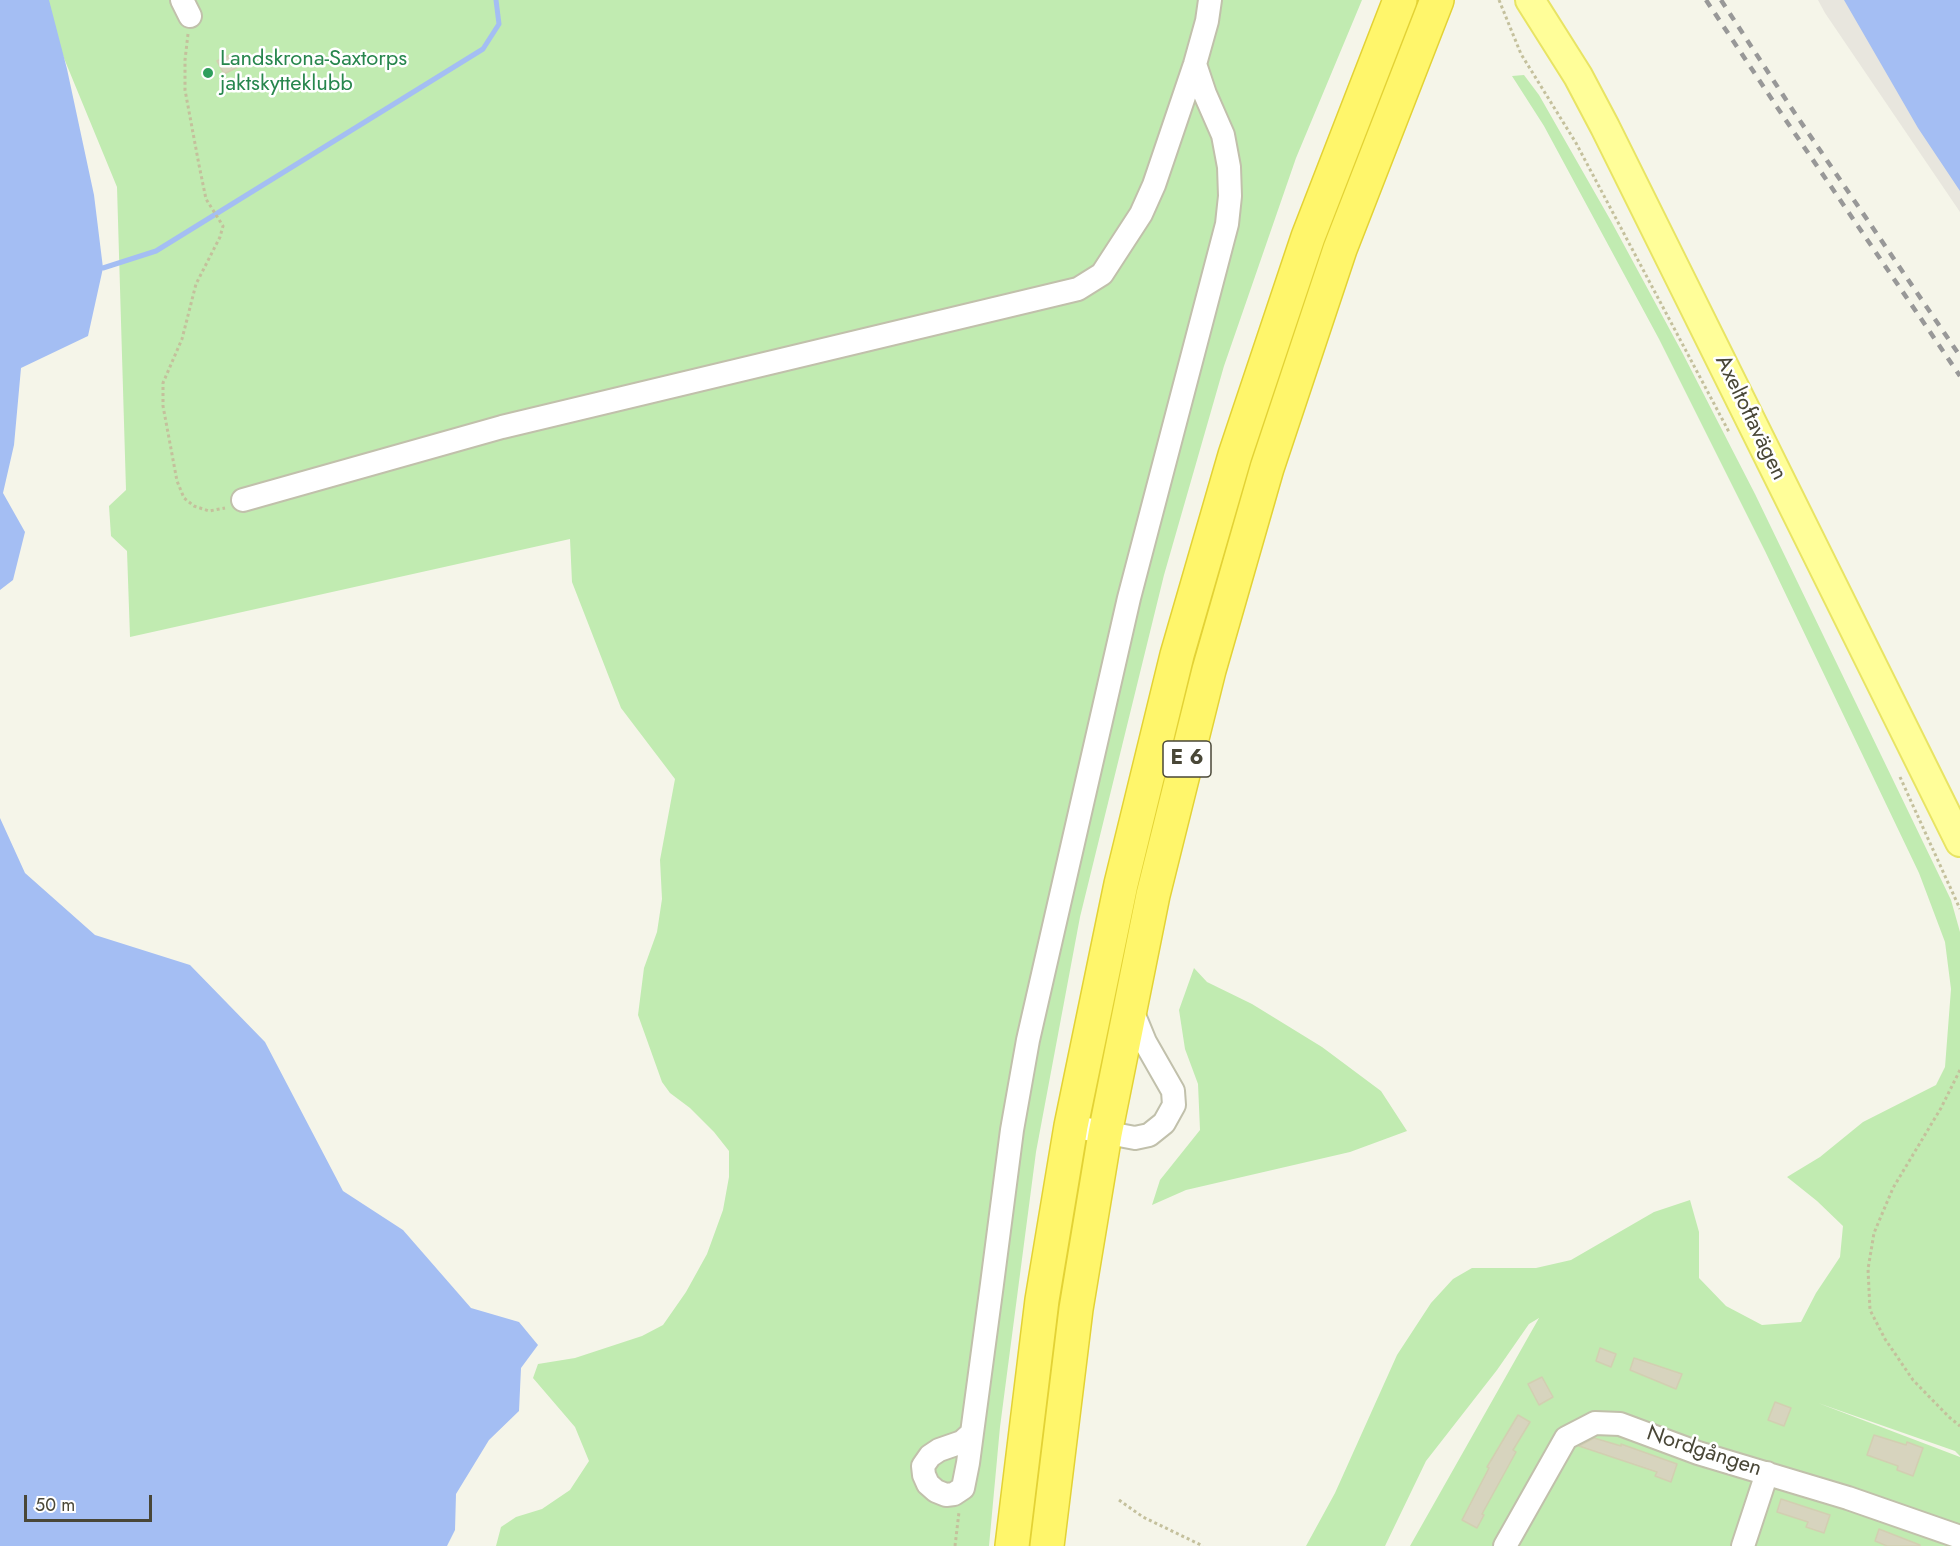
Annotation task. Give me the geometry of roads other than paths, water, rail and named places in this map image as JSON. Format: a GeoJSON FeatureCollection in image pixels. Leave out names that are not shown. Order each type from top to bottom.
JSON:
{"type":"FeatureCollection","features":[{"type":"Feature","properties":{"kind":"highway","name":"E 6"},"geometry":{"type":"LineString","coordinates":[[1012,1546],[1042,1300],[1071,1126],[1120,884],[1177,655],[1235,455],[1308,237],[1401,0]]}},
{"type":"Feature","properties":{"kind":"highway","name":"E 6"},"geometry":{"type":"LineString","coordinates":[[1047,1546],[1076,1310],[1105,1134],[1153,896],[1209,670],[1267,468],[1340,249],[1437,0]]}},
{"type":"Feature","properties":{"kind":"main road","name":"Axeltoftavägen"},"geometry":{"type":"LineString","coordinates":[[1530,0],[1578,76],[1605,127],[1960,842]]}},
{"type":"Feature","properties":{"kind":"street"},"geometry":{"type":"LineString","coordinates":[[243,500],[502,427],[1078,289],[1102,274],[1141,214],[1154,185],[1195,64],[1207,21],[1210,0]]}},
{"type":"Feature","properties":{"kind":"street"},"geometry":{"type":"LineString","coordinates":[[972,1433],[962,1442],[939,1450],[930,1456],[923,1466],[928,1484],[936,1491],[946,1495],[954,1494],[963,1488],[972,1433],[1012,1130],[1028,1040],[1129,598],[1227,224],[1230,196],[1229,167],[1223,135],[1195,64]]}},
{"type":"Feature","properties":{"kind":"street"},"geometry":{"type":"LineString","coordinates":[[1071,1126],[1135,1138],[1149,1135],[1164,1123],[1174,1105],[1173,1091],[1145,1042],[1130,1004]]}},
{"type":"Feature","properties":{"kind":"street","name":"Nordgången"},"geometry":{"type":"LineString","coordinates":[[1505,1546],[1566,1438],[1594,1423],[1620,1424],[1698,1453],[1767,1473],[1960,1537]]}},
{"type":"Feature","properties":{"kind":"street"},"geometry":{"type":"LineString","coordinates":[[1743,1546],[1767,1473]]}},
{"type":"Feature","properties":{"kind":"water"},"geometry":{"type":"Polygon","coordinates":[[[0,0],[49,0],[67,69],[94,195],[103,268],[88,336],[21,368],[14,445],[3,493],[25,532],[13,580],[0,590],[0,0]]]}},
{"type":"Feature","properties":{"kind":"water"},"geometry":{"type":"Polygon","coordinates":[[[1844,0],[1960,0],[1960,191],[1918,128],[1844,0]]]}},
{"type":"Feature","properties":{"kind":"water"},"geometry":{"type":"Polygon","coordinates":[[[0,818],[25,873],[95,935],[190,965],[265,1042],[343,1191],[403,1230],[471,1308],[519,1322],[538,1345],[521,1368],[519,1411],[489,1440],[456,1494],[455,1530],[447,1546],[0,1546],[0,818]]]}},
{"type":"Feature","properties":{"kind":"waterway"},"geometry":{"type":"LineString","coordinates":[[103,268],[156,251],[483,49],[499,24],[496,0]]}},
{"type":"Feature","properties":{"kind":"railway"},"geometry":{"type":"LineString","coordinates":[[1706,0],[1960,376]]}},
{"type":"Feature","properties":{"kind":"railway"},"geometry":{"type":"LineString","coordinates":[[1721,0],[1794,112],[1960,356]]}},
{"type":"Feature","properties":{"kind":"place","name":"Landskrona-Saxtorps jaktskytteklubb"},"geometry":{"type":"Point","coordinates":[208,73]}}]}
